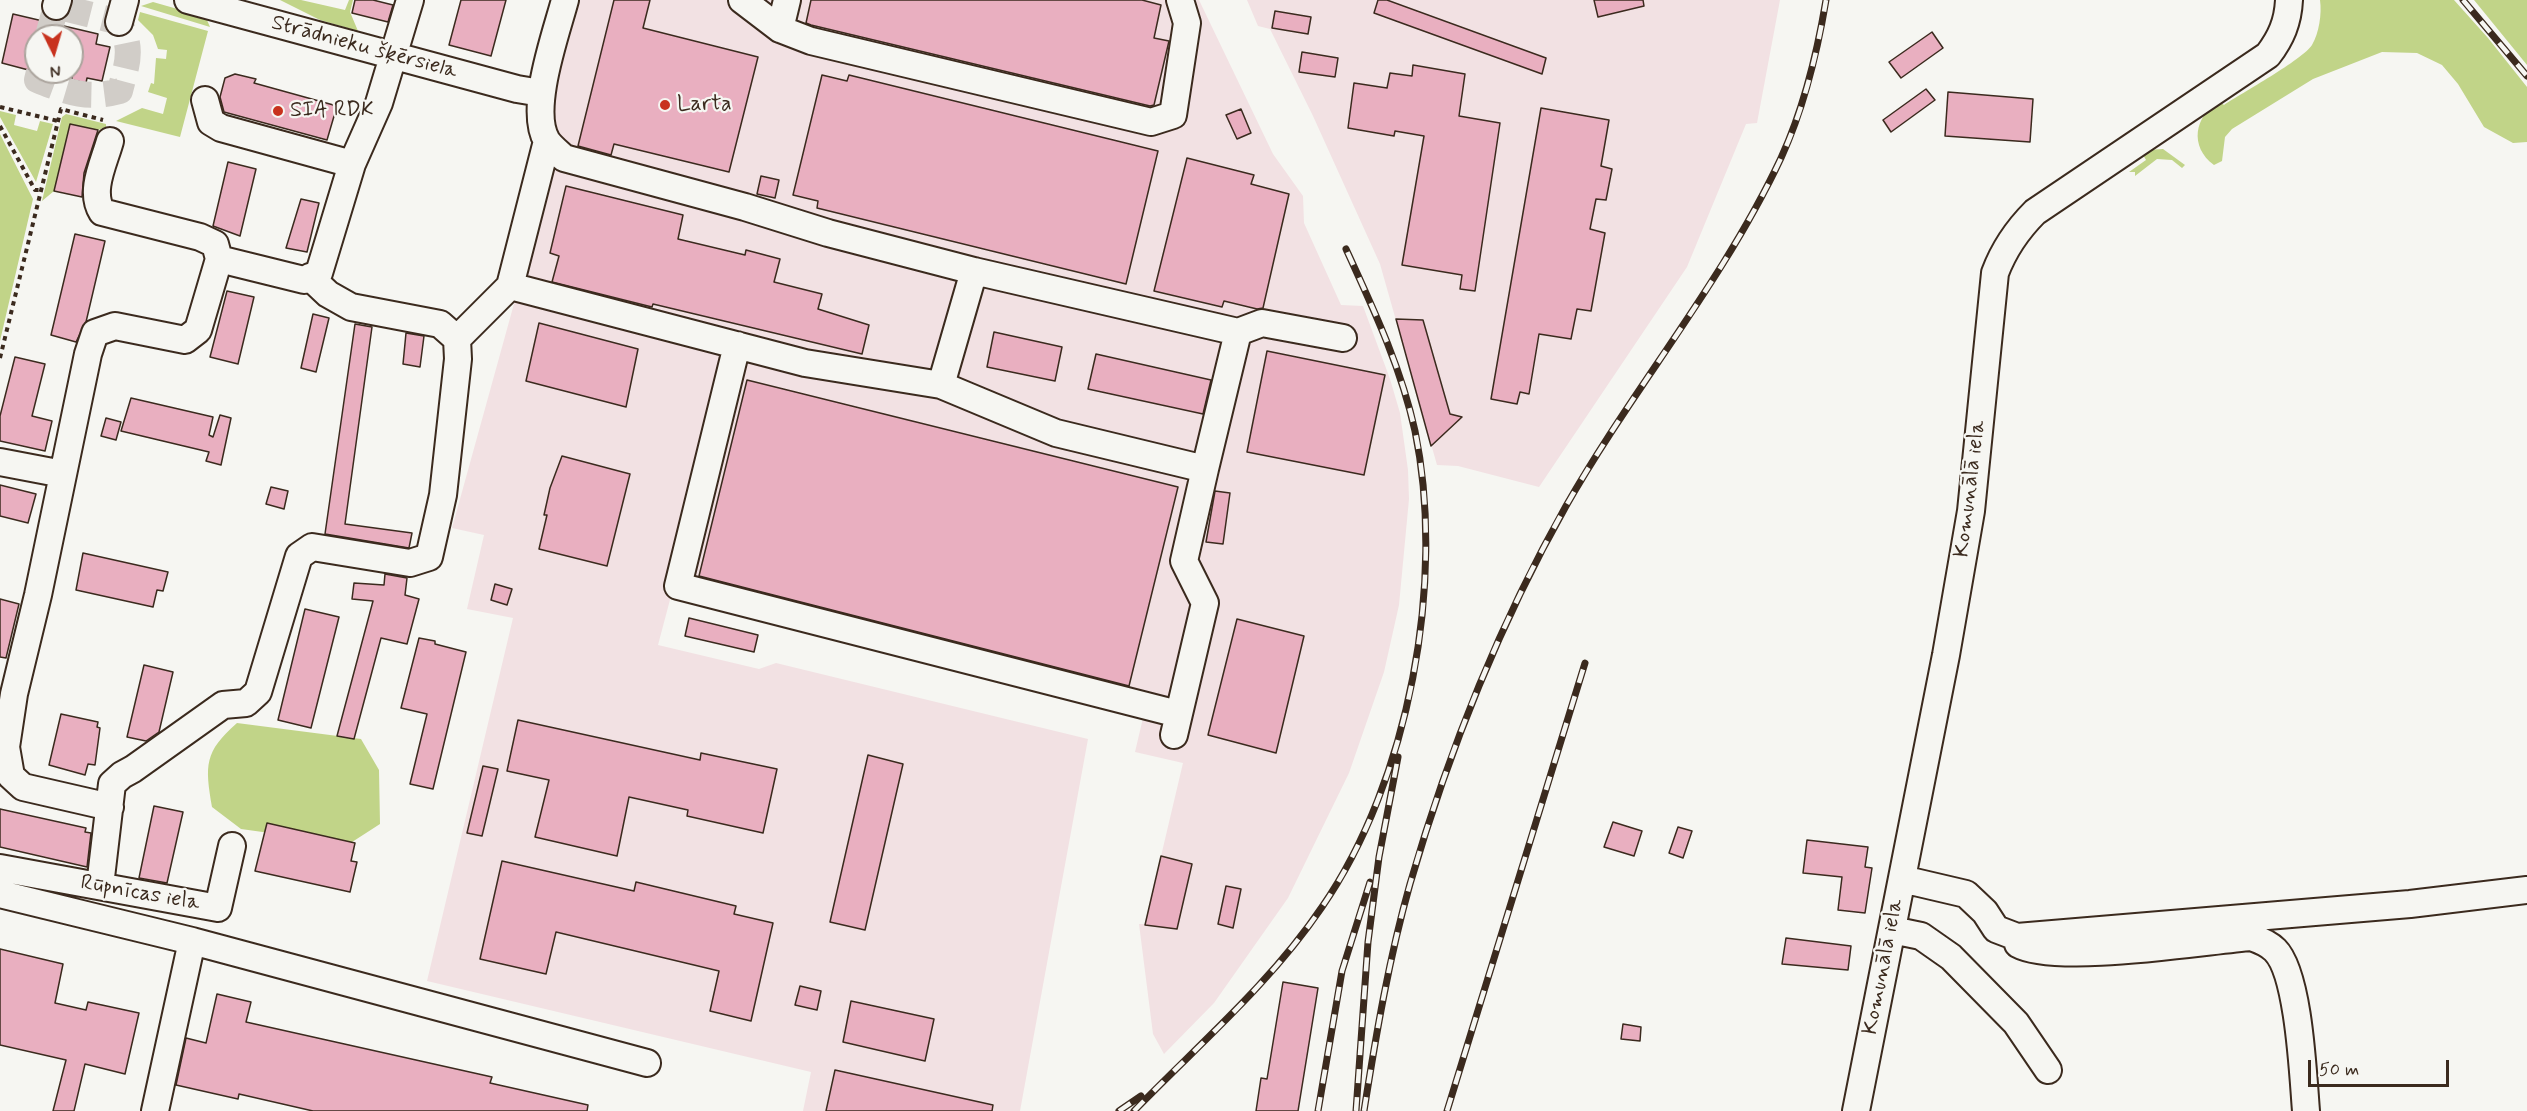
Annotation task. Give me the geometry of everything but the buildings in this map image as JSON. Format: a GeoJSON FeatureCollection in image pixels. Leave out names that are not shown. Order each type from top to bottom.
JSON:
{"type":"FeatureCollection","features":[{"type":"Feature","properties":{"kind":"street","name":"Strādnieku šķērsiela"},"geometry":{"type":"LineString","coordinates":[[188,0],[235,7],[394,55],[517,89],[541,93]]}},
{"type":"Feature","properties":{"kind":"street"},"geometry":{"type":"LineString","coordinates":[[219,259],[304,280],[319,273],[352,164],[379,103],[410,0]]}},
{"type":"Feature","properties":{"kind":"street"},"geometry":{"type":"LineString","coordinates":[[457,339],[510,286],[547,141],[541,118],[541,93],[565,0]]}},
{"type":"Feature","properties":{"kind":"street"},"geometry":{"type":"LineString","coordinates":[[742,0],[780,29],[811,41],[1151,122],[1173,115],[1187,23],[1180,0]]}},
{"type":"Feature","properties":{"kind":"street"},"geometry":{"type":"LineString","coordinates":[[780,29],[788,0]]}},
{"type":"Feature","properties":{"kind":"street","name":"Komunālā iela"},"geometry":{"type":"LineString","coordinates":[[1856,1111],[1946,655],[1971,511],[1995,273],[2003,252],[2017,230],[2035,212],[2268,55],[2283,31],[2289,0]]}},
{"type":"Feature","properties":{"kind":"street"},"geometry":{"type":"LineString","coordinates":[[205,100],[211,122],[221,128],[352,164]]}},
{"type":"Feature","properties":{"kind":"street"},"geometry":{"type":"LineString","coordinates":[[110,807],[23,787],[11,776],[3,746],[39,595],[88,354],[95,333],[115,326],[186,340],[198,330],[219,259],[215,244],[200,237],[102,212],[95,194],[112,132]]}},
{"type":"Feature","properties":{"kind":"street"},"geometry":{"type":"LineString","coordinates":[[547,141],[564,158],[974,272],[1238,332],[1262,323],[1342,338]]}},
{"type":"Feature","properties":{"kind":"street"},"geometry":{"type":"LineString","coordinates":[[941,385],[974,272]]}},
{"type":"Feature","properties":{"kind":"street"},"geometry":{"type":"LineString","coordinates":[[100,886],[112,784],[224,705],[246,703],[258,692],[299,556],[312,547],[410,563],[429,558],[443,495],[458,359],[457,339],[440,324],[351,307],[328,294],[310,277]]}},
{"type":"Feature","properties":{"kind":"street"},"geometry":{"type":"LineString","coordinates":[[510,286],[806,363],[941,385],[1056,433],[1205,469]]}},
{"type":"Feature","properties":{"kind":"street"},"geometry":{"type":"LineString","coordinates":[[737,345],[678,586],[1176,725],[1205,603],[1185,561],[1238,332]]}},
{"type":"Feature","properties":{"kind":"street"},"geometry":{"type":"LineString","coordinates":[[0,462],[63,474]]}},
{"type":"Feature","properties":{"kind":"street","name":"Rūpnīcas iela"},"geometry":{"type":"LineString","coordinates":[[0,868],[218,908],[232,846]]}},
{"type":"Feature","properties":{"kind":"street"},"geometry":{"type":"LineString","coordinates":[[1902,879],[1966,894],[1985,912],[1996,929],[2017,937],[2409,904],[2527,890]]}},
{"type":"Feature","properties":{"kind":"street"},"geometry":{"type":"LineString","coordinates":[[0,894],[192,941],[647,1063]]}},
{"type":"Feature","properties":{"kind":"street"},"geometry":{"type":"LineString","coordinates":[[1892,930],[1921,936],[1951,957],[2016,1023],[2048,1070]]}},
{"type":"Feature","properties":{"kind":"street"},"geometry":{"type":"LineString","coordinates":[[2017,937],[2018,944],[2026,948],[2051,953],[2093,952],[2251,937],[2264,941],[2276,951],[2284,964],[2296,1009],[2306,1111]]}},
{"type":"Feature","properties":{"kind":"street"},"geometry":{"type":"LineString","coordinates":[[155,1111],[192,941]]}},
{"type":"Feature","properties":{"kind":"path"},"geometry":{"type":"LineString","coordinates":[[0,107],[58,122]]}},
{"type":"Feature","properties":{"kind":"path"},"geometry":{"type":"LineString","coordinates":[[0,358],[61,109],[112,132]]}},
{"type":"Feature","properties":{"kind":"path"},"geometry":{"type":"LineString","coordinates":[[0,126],[35,189],[40,190]]}},
{"type":"Feature","properties":{"kind":"shaded area"},"geometry":{"type":"Polygon","coordinates":[[[576,0],[1199,0],[1273,154],[1303,196],[1304,223],[1341,305],[1363,306],[1400,413],[1408,470],[1409,499],[1399,605],[1384,672],[1349,773],[1288,898],[1214,1003],[1164,1054],[1153,1034],[1139,924],[1145,924],[1183,763],[1135,752],[1143,718],[671,596],[658,645],[759,669],[776,663],[1088,739],[1020,1111],[803,1111],[811,1072],[427,981],[513,618],[467,609],[484,535],[452,528],[559,141],[548,110],[576,0]]]}},
{"type":"Feature","properties":{"kind":"shaded area"},"geometry":{"type":"Polygon","coordinates":[[[1247,0],[1780,0],[1757,123],[1746,124],[1687,267],[1539,487],[1458,466],[1437,465],[1380,264],[1313,116],[1270,29],[1258,26],[1247,0]]]}},
{"type":"Feature","properties":{"kind":"green space"},"geometry":{"type":"Polygon","coordinates":[[[280,0],[301,0],[345,10],[349,0],[353,0],[350,12],[358,31],[320,20],[280,0]]]}},
{"type":"Feature","properties":{"kind":"green space"},"geometry":{"type":"Polygon","coordinates":[[[2320,0],[2454,0],[2527,87],[2527,142],[2513,143],[2484,127],[2458,84],[2442,65],[2417,53],[2382,52],[2313,79],[2232,129],[2225,137],[2222,161],[2214,165],[2206,158],[2198,141],[2200,123],[2205,115],[2220,102],[2224,105],[2285,67],[2312,45],[2318,29],[2320,0]]]}},
{"type":"Feature","properties":{"kind":"green space"},"geometry":{"type":"Polygon","coordinates":[[[2474,0],[2527,0],[2527,65],[2474,0]]]}},
{"type":"Feature","properties":{"kind":"green space"},"geometry":{"type":"Polygon","coordinates":[[[153,2],[202,16],[210,27],[141,6],[153,2]]]}},
{"type":"Feature","properties":{"kind":"green space"},"geometry":{"type":"Polygon","coordinates":[[[140,12],[208,31],[180,137],[116,121],[142,108],[163,114],[167,98],[148,92],[151,83],[154,84],[156,58],[166,59],[167,50],[158,49],[153,35],[138,20],[140,12]]]}},
{"type":"Feature","properties":{"kind":"green space"},"geometry":{"type":"Polygon","coordinates":[[[0,111],[16,115],[14,125],[37,131],[40,121],[53,124],[36,182],[0,117],[0,111]]]}},
{"type":"Feature","properties":{"kind":"green space"},"geometry":{"type":"Polygon","coordinates":[[[66,114],[106,124],[106,127],[98,130],[70,124],[54,191],[42,201],[62,117],[66,114]]]}},
{"type":"Feature","properties":{"kind":"green space"},"geometry":{"type":"Polygon","coordinates":[[[0,134],[33,199],[0,341],[0,134]]]}},
{"type":"Feature","properties":{"kind":"green space"},"geometry":{"type":"Polygon","coordinates":[[[2163,149],[2185,165],[2182,168],[2172,160],[2157,159],[2135,176],[2135,172],[2129,172],[2146,160],[2142,153],[2148,150],[2163,149]]]}},
{"type":"Feature","properties":{"kind":"green space"},"geometry":{"type":"Polygon","coordinates":[[[237,723],[361,739],[379,770],[380,824],[349,844],[241,829],[212,807],[208,780],[213,751],[218,742],[237,723]]]}},
{"type":"Feature","properties":{"kind":"tunnel"},"geometry":{"type":"LineString","coordinates":[[48,84],[87,95],[120,91],[128,56],[124,32],[119,22],[56,6],[51,24]]}},
{"type":"Feature","properties":{"kind":"railway"},"geometry":{"type":"LineString","coordinates":[[1364,1111],[1373,1054],[1402,912],[1441,786],[1477,690],[1519,597],[1566,506],[1592,462],[1705,291],[1758,204],[1781,158],[1796,120],[1809,80],[1826,0]]}},
{"type":"Feature","properties":{"kind":"railway"},"geometry":{"type":"LineString","coordinates":[[2463,0],[2527,76]]}},
{"type":"Feature","properties":{"kind":"railway"},"geometry":{"type":"LineString","coordinates":[[1134,1111],[1257,988],[1302,935],[1322,907],[1352,857],[1378,801],[1398,741],[1413,678],[1422,614],[1426,551],[1423,489],[1415,431],[1402,384],[1385,338],[1346,249]]}},
{"type":"Feature","properties":{"kind":"railway"},"geometry":{"type":"LineString","coordinates":[[1447,1111],[1585,663]]}},
{"type":"Feature","properties":{"kind":"railway"},"geometry":{"type":"LineString","coordinates":[[1356,1111],[1368,942],[1379,857],[1398,757]]}},
{"type":"Feature","properties":{"kind":"railway"},"geometry":{"type":"LineString","coordinates":[[1318,1111],[1342,971],[1370,882]]}},
{"type":"Feature","properties":{"kind":"railway"},"geometry":{"type":"LineString","coordinates":[[1119,1111],[1141,1096]]}},
{"type":"Feature","properties":{"kind":"place","name":"Larta"},"geometry":{"type":"Point","coordinates":[665,105]}},
{"type":"Feature","properties":{"kind":"place","name":"SIA RDK"},"geometry":{"type":"Point","coordinates":[278,111]}}]}
